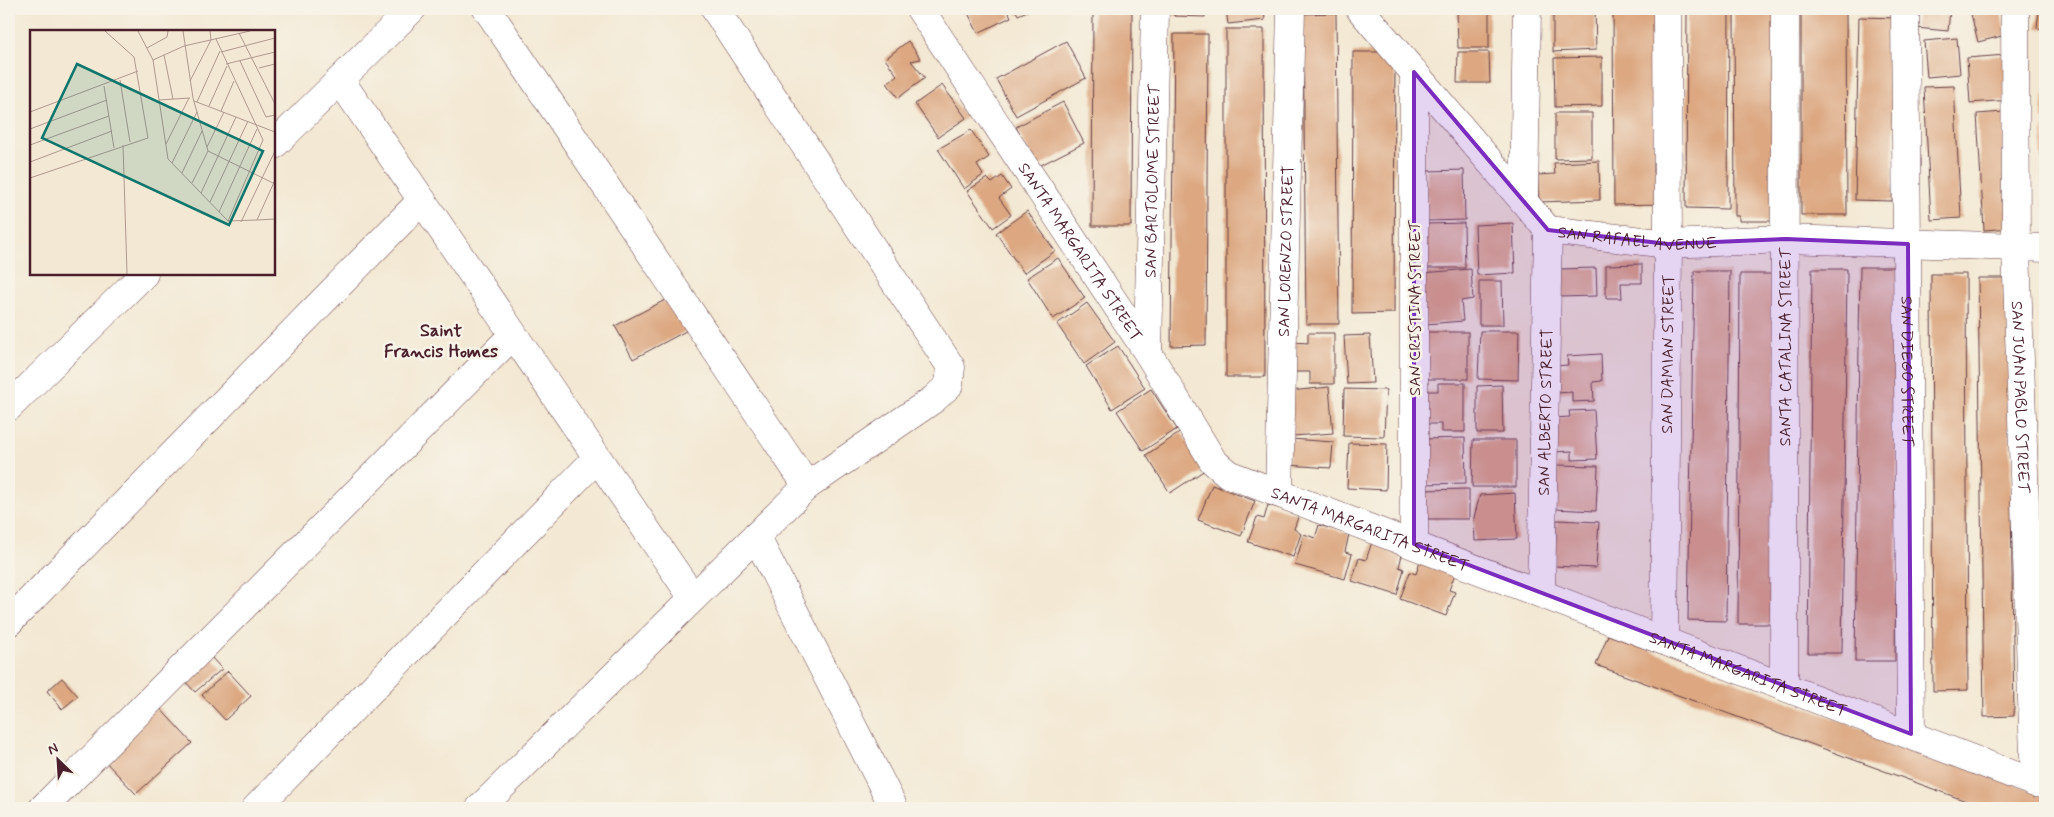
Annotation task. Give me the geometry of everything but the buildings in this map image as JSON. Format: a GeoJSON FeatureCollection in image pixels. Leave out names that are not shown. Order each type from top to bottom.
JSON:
{"type":"FeatureCollection","features":[{"type":"Feature","properties":{"kind":"street"},"geometry":{"type":"LineString","coordinates":[[275,144],[412,9]]}},
{"type":"Feature","properties":{"kind":"street"},"geometry":{"type":"LineString","coordinates":[[487,9],[807,486]]}},
{"type":"Feature","properties":{"kind":"street"},"geometry":{"type":"LineString","coordinates":[[480,808],[807,486],[934,399],[949,385],[951,367],[715,9]]}},
{"type":"Feature","properties":{"kind":"street","name":"SANTA MARGARITA STREET"},"geometry":{"type":"LineString","coordinates":[[920,9],[1148,353],[1213,461],[1228,474],[2040,784]]}},
{"type":"Feature","properties":{"kind":"street","name":"SAN BARTOLOME STREET"},"geometry":{"type":"LineString","coordinates":[[1148,353],[1155,9]]}},
{"type":"Feature","properties":{"kind":"street","name":"SAN LORENZO STREET"},"geometry":{"type":"LineString","coordinates":[[1279,493],[1291,9]]}},
{"type":"Feature","properties":{"kind":"street","name":"SAN RAFAEL AVENUE"},"geometry":{"type":"LineString","coordinates":[[1360,9],[1548,230],[1668,244],[1786,239],[2016,249],[2045,248]]}},
{"type":"Feature","properties":{"kind":"street"},"geometry":{"type":"LineString","coordinates":[[1524,201],[1527,9]]}},
{"type":"Feature","properties":{"kind":"street","name":"SAN DAMIAN STREET"},"geometry":{"type":"LineString","coordinates":[[1664,640],[1668,244],[1667,9]]}},
{"type":"Feature","properties":{"kind":"street","name":"SANTA CATALINA STREET"},"geometry":{"type":"LineString","coordinates":[[1784,686],[1786,9]]}},
{"type":"Feature","properties":{"kind":"street","name":"SAN DIEGO STREET"},"geometry":{"type":"LineString","coordinates":[[1905,9],[1911,734]]}},
{"type":"Feature","properties":{"kind":"street","name":"SAN JUAN PABLO STREET"},"geometry":{"type":"LineString","coordinates":[[2015,9],[2016,249],[2040,784]]}},
{"type":"Feature","properties":{"kind":"street","name":"SAN CRISTINA STREET"},"geometry":{"type":"LineString","coordinates":[[1414,72],[1414,544]]}},
{"type":"Feature","properties":{"kind":"street"},"geometry":{"type":"LineString","coordinates":[[340,80],[693,598]]}},
{"type":"Feature","properties":{"kind":"street"},"geometry":{"type":"LineString","coordinates":[[9,622],[422,200]]}},
{"type":"Feature","properties":{"kind":"street","name":"SAN ALBERTO STREET"},"geometry":{"type":"LineString","coordinates":[[1541,593],[1548,230]]}},
{"type":"Feature","properties":{"kind":"street"},"geometry":{"type":"LineString","coordinates":[[9,407],[143,275]]}},
{"type":"Feature","properties":{"kind":"street"},"geometry":{"type":"LineString","coordinates":[[43,808],[514,335]]}},
{"type":"Feature","properties":{"kind":"street"},"geometry":{"type":"LineString","coordinates":[[256,808],[597,458]]}},
{"type":"Feature","properties":{"kind":"street"},"geometry":{"type":"LineString","coordinates":[[756,536],[894,808]]}},
{"type":"Feature","properties":{"kind":"highlighted area"},"geometry":{"type":"Polygon","coordinates":[[[1414,72],[1548,230],[1668,244],[1786,239],[1908,244],[1911,734],[1414,544],[1414,72]]]}},
{"type":"Feature","properties":{"kind":"district","name":"Saint Francis Homes"},"geometry":{"type":"Point","coordinates":[441,340]}}]}
